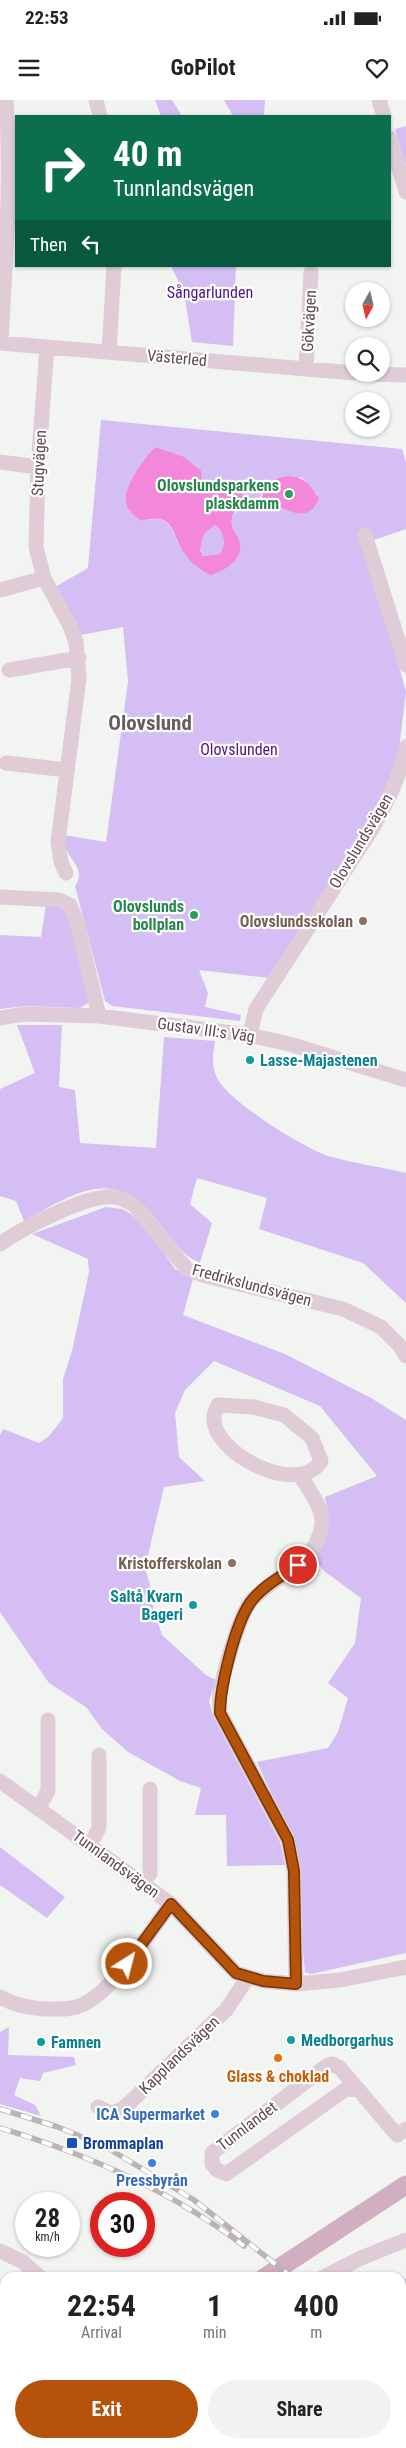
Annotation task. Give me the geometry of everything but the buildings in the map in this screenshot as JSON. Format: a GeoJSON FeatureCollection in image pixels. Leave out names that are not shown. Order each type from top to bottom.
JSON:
{"type":"FeatureCollection","features":[{"type":"Feature","properties":{"kind":"main road"},"geometry":{"type":"LineString","coordinates":[[273,2272],[406,2185]]}},
{"type":"Feature","properties":{"kind":"main road"},"geometry":{"type":"LineString","coordinates":[[293,2272],[406,2199]]}},
{"type":"Feature","properties":{"kind":"street"},"geometry":{"type":"LineString","coordinates":[[1,343],[9,209],[10,149],[6,100]]}},
{"type":"Feature","properties":{"kind":"street"},"geometry":{"type":"LineString","coordinates":[[96,100],[100,115]]}},
{"type":"Feature","properties":{"kind":"street"},"geometry":{"type":"LineString","coordinates":[[379,100],[384,115]]}},
{"type":"Feature","properties":{"kind":"street"},"geometry":{"type":"LineString","coordinates":[[391,141],[406,192]]}},
{"type":"Feature","properties":{"kind":"street"},"geometry":{"type":"LineString","coordinates":[[109,352],[114,267]]}},
{"type":"Feature","properties":{"kind":"street","name":"Gökvägen"},"geometry":{"type":"LineString","coordinates":[[306,369],[311,272]]}},
{"type":"Feature","properties":{"kind":"street","name":"Västerled"},"geometry":{"type":"LineString","coordinates":[[1,343],[345,372]]}},
{"type":"Feature","properties":{"kind":"street","name":"Stugvägen"},"geometry":{"type":"LineString","coordinates":[[46,348],[38,467],[36,547],[44,578],[70,626],[78,658],[79,678],[58,842],[61,862],[66,874]]}},
{"type":"Feature","properties":{"kind":"street"},"geometry":{"type":"LineString","coordinates":[[390,375],[406,375]]}},
{"type":"Feature","properties":{"kind":"street"},"geometry":{"type":"LineString","coordinates":[[0,462],[38,467]]}},
{"type":"Feature","properties":{"kind":"street"},"geometry":{"type":"LineString","coordinates":[[365,535],[406,665]]}},
{"type":"Feature","properties":{"kind":"street"},"geometry":{"type":"LineString","coordinates":[[0,590],[44,578]]}},
{"type":"Feature","properties":{"kind":"street"},"geometry":{"type":"LineString","coordinates":[[9,670],[78,658]]}},
{"type":"Feature","properties":{"kind":"street","name":"Olovslundsvägen"},"geometry":{"type":"LineString","coordinates":[[250,1035],[256,1009],[372,829],[389,797],[402,766],[406,747]]}},
{"type":"Feature","properties":{"kind":"street"},"geometry":{"type":"LineString","coordinates":[[6,763],[66,770]]}},
{"type":"Feature","properties":{"kind":"street"},"geometry":{"type":"LineString","coordinates":[[0,896],[59,900],[70,904],[77,922],[99,1016]]}},
{"type":"Feature","properties":{"kind":"street","name":"Gustav III:s Väg"},"geometry":{"type":"LineString","coordinates":[[0,1018],[24,1014],[99,1016],[250,1035],[293,1045],[406,1080]]}},
{"type":"Feature","properties":{"kind":"street","name":"Fredrikslundsvägen"},"geometry":{"type":"LineString","coordinates":[[0,1244],[15,1233],[78,1205],[96,1199],[113,1197],[126,1200],[135,1206],[186,1268],[202,1274],[343,1309],[381,1327],[399,1345],[406,1356]]}},
{"type":"Feature","properties":{"kind":"street"},"geometry":{"type":"LineString","coordinates":[[218,1405],[254,1407],[284,1415],[305,1432],[312,1438],[321,1461],[316,1469],[300,1475],[286,1475],[267,1470],[236,1454],[226,1444],[216,1426],[214,1416],[218,1405]]}},
{"type":"Feature","properties":{"kind":"street"},"geometry":{"type":"LineString","coordinates":[[296,1984],[294,1871],[288,1840],[220,1713],[220,1695],[242,1617],[250,1601],[298,1565],[311,1551],[319,1535],[322,1522],[318,1508],[300,1475]]}},
{"type":"Feature","properties":{"kind":"street"},"geometry":{"type":"LineString","coordinates":[[38,1808],[48,1791],[48,1720]]}},
{"type":"Feature","properties":{"kind":"street","name":"Tunnlandsvägen"},"geometry":{"type":"LineString","coordinates":[[95,1836],[99,1828],[99,1755]]}},
{"type":"Feature","properties":{"kind":"street","name":"Tunnlandsvägen"},"geometry":{"type":"LineString","coordinates":[[0,1781],[171,1904],[236,1973],[248,1977],[296,1984],[340,1980],[406,1967]]}},
{"type":"Feature","properties":{"kind":"street","name":"Tunnlandsvägen"},"geometry":{"type":"LineString","coordinates":[[150,1789],[150,1874]]}},
{"type":"Feature","properties":{"kind":"street"},"geometry":{"type":"LineString","coordinates":[[0,1997],[26,2008],[61,2010],[82,2005],[99,1993],[127,1964],[171,1904]]}},
{"type":"Feature","properties":{"kind":"street","name":"Kapplandsvägen"},"geometry":{"type":"LineString","coordinates":[[98,2107],[111,2113],[123,2109],[226,2010],[248,1977]]}},
{"type":"Feature","properties":{"kind":"street","name":"Tunnlandet"},"geometry":{"type":"LineString","coordinates":[[332,2064],[340,2068],[359,2090],[346,2089],[226,2174],[217,2170],[212,2164],[212,2153],[325,2067],[332,2064]]}},
{"type":"Feature","properties":{"kind":"street"},"geometry":{"type":"LineString","coordinates":[[359,2090],[397,2135],[406,2129]]}},
{"type":"Feature","properties":{"kind":"street"},"geometry":{"type":"LineString","coordinates":[[334,2272],[361,2258],[406,2240]]}},
{"type":"Feature","properties":{"kind":"street"},"geometry":{"type":"LineString","coordinates":[[6,2253],[23,2272]]}},
{"type":"Feature","properties":{"kind":"street"},"geometry":{"type":"LineString","coordinates":[[6,2253],[23,2262],[34,2272]]}},
{"type":"Feature","properties":{"kind":"green space"},"geometry":{"type":"Polygon","coordinates":[[[155,100],[172,100],[181,115],[161,115],[155,100]]]}},
{"type":"Feature","properties":{"kind":"green space"},"geometry":{"type":"Polygon","coordinates":[[[224,100],[265,100],[264,115],[232,115],[224,100]]]}},
{"type":"Feature","properties":{"kind":"green space"},"geometry":{"type":"Polygon","coordinates":[[[406,126],[406,165],[395,129],[406,126]]]}},
{"type":"Feature","properties":{"kind":"green space","name":"Sångarlunden"},"geometry":{"type":"Polygon","coordinates":[[[171,267],[236,267],[233,346],[192,342],[184,293],[171,267]]]}},
{"type":"Feature","properties":{"kind":"green space","name":"Olovslunden"},"geometry":{"type":"Polygon","coordinates":[[[101,420],[402,449],[406,463],[406,529],[365,543],[406,692],[397,764],[367,825],[270,978],[199,970],[208,993],[205,1007],[241,1015],[240,1021],[112,1006],[105,1001],[75,886],[78,881],[79,872],[66,849],[63,835],[106,842],[128,682],[123,627],[81,635],[55,587],[88,568],[101,420]],[[155,447],[140,465],[127,489],[127,506],[141,521],[158,519],[167,523],[182,551],[196,567],[210,575],[240,544],[232,526],[233,516],[249,504],[239,492],[202,485],[155,447]],[[290,476],[270,482],[260,497],[261,501],[290,511],[303,512],[318,495],[303,478],[290,476]]]}},
{"type":"Feature","properties":{"kind":"green space"},"geometry":{"type":"Polygon","coordinates":[[[215,525],[223,535],[224,543],[222,550],[220,554],[203,556],[200,550],[204,534],[215,525]]]}},
{"type":"Feature","properties":{"kind":"green space"},"geometry":{"type":"Polygon","coordinates":[[[46,905],[70,905],[89,997],[88,1003],[80,1008],[25,1006],[0,1009],[0,935],[41,937],[46,905]]]}},
{"type":"Feature","properties":{"kind":"green space"},"geometry":{"type":"Polygon","coordinates":[[[17,1025],[62,1025],[59,1087],[75,1090],[80,1143],[156,1148],[164,1037],[215,1041],[213,1064],[217,1078],[235,1099],[267,1123],[302,1144],[328,1156],[406,1173],[406,1303],[363,1263],[259,1229],[267,1198],[197,1178],[190,1204],[212,1223],[200,1263],[179,1248],[145,1206],[128,1194],[113,1189],[83,1192],[53,1205],[24,1221],[16,1201],[0,1196],[0,1089],[35,1073],[17,1025]]]}},
{"type":"Feature","properties":{"kind":"green space"},"geometry":{"type":"Polygon","coordinates":[[[106,1207],[122,1209],[131,1214],[152,1235],[175,1269],[193,1279],[183,1315],[285,1354],[371,1398],[406,1420],[406,1953],[311,1974],[305,1972],[292,1838],[257,1762],[328,1748],[338,1732],[348,1698],[328,1683],[355,1643],[361,1598],[324,1571],[314,1558],[329,1520],[325,1497],[377,1476],[320,1406],[214,1361],[185,1390],[175,1413],[179,1457],[205,1481],[164,1487],[145,1568],[153,1595],[153,1608],[162,1635],[206,1675],[216,1680],[209,1701],[213,1716],[280,1842],[285,1865],[227,1866],[226,1815],[195,1815],[201,1788],[180,1781],[128,1752],[102,1729],[86,1707],[49,1683],[0,1612],[0,1435],[3,1429],[39,1443],[49,1436],[63,1418],[63,1379],[72,1351],[89,1272],[88,1259],[32,1234],[106,1207]]]}},
{"type":"Feature","properties":{"kind":"green space"},"geometry":{"type":"Polygon","coordinates":[[[0,1847],[65,1897],[47,1918],[0,1885],[0,1847]]]}},
{"type":"Feature","properties":{"kind":"green space"},"geometry":{"type":"Polygon","coordinates":[[[9,2027],[8,2055],[74,2057],[76,2065],[43,2073],[40,2081],[20,2078],[14,2095],[35,2105],[41,2116],[0,2104],[0,2032],[9,2027]]]}},
{"type":"Feature","properties":{"kind":"shaded area"},"geometry":{"type":"Polygon","coordinates":[[[155,447],[184,457],[201,471],[202,485],[239,492],[252,499],[252,502],[234,512],[232,528],[239,540],[240,550],[235,560],[226,568],[210,575],[205,573],[196,567],[185,555],[174,532],[167,523],[158,519],[141,521],[128,508],[126,503],[127,489],[140,465],[155,447]],[[215,525],[204,534],[200,550],[203,556],[220,554],[224,539],[215,525]]]}},
{"type":"Feature","properties":{"kind":"shaded area","name":"Olovslundsparkens plaskdamm"},"geometry":{"type":"Polygon","coordinates":[[[289,476],[300,478],[310,486],[319,498],[314,508],[307,512],[292,512],[261,501],[265,486],[278,478],[289,476]]]}},
{"type":"Feature","properties":{"kind":"railway"},"geometry":{"type":"LineString","coordinates":[[0,2109],[58,2127],[106,2147],[194,2200],[285,2272]]}},
{"type":"Feature","properties":{"kind":"railway"},"geometry":{"type":"LineString","coordinates":[[0,2128],[96,2162],[127,2176],[188,2208],[244,2246]]}},
{"type":"Feature","properties":{"kind":"place","name":"Olovslundsparkens plaskdamm"},"geometry":{"type":"Point","coordinates":[289,494]}},
{"type":"Feature","properties":{"kind":"place","name":"Olovslunds bollplan"},"geometry":{"type":"Point","coordinates":[194,915]}},
{"type":"Feature","properties":{"kind":"place","name":"Olovslundsskolan"},"geometry":{"type":"Point","coordinates":[363,921]}},
{"type":"Feature","properties":{"kind":"place","name":"Lasse-Majastenen"},"geometry":{"type":"Point","coordinates":[250,1060]}},
{"type":"Feature","properties":{"kind":"place","name":"Kristofferskolan"},"geometry":{"type":"Point","coordinates":[232,1563]}},
{"type":"Feature","properties":{"kind":"place","name":"Saltå Kvarn Bageri"},"geometry":{"type":"Point","coordinates":[193,1605]}},
{"type":"Feature","properties":{"kind":"place","name":"Medborgarhus"},"geometry":{"type":"Point","coordinates":[291,2040]}},
{"type":"Feature","properties":{"kind":"place","name":"Famnen"},"geometry":{"type":"Point","coordinates":[41,2042]}},
{"type":"Feature","properties":{"kind":"place","name":"Glass & choklad"},"geometry":{"type":"Point","coordinates":[278,2058]}},
{"type":"Feature","properties":{"kind":"place","name":"ICA Supermarket"},"geometry":{"type":"Point","coordinates":[215,2114]}},
{"type":"Feature","properties":{"kind":"place","name":"Brommaplan"},"geometry":{"type":"Point","coordinates":[72,2143]}},
{"type":"Feature","properties":{"kind":"place","name":"Pressbyrån"},"geometry":{"type":"Point","coordinates":[152,2163]}},
{"type":"Feature","properties":{"kind":"district","name":"Olovslund"},"geometry":{"type":"Point","coordinates":[150,723]}},
{"type":"Feature","properties":{"kind":"route"},"geometry":{"type":"LineString","coordinates":[[127,1964],[171,1904],[236,1973],[263,1981],[296,1984],[294,1871],[288,1840],[220,1713],[220,1695],[242,1617],[250,1601],[270,1584],[298,1565]]}}]}
